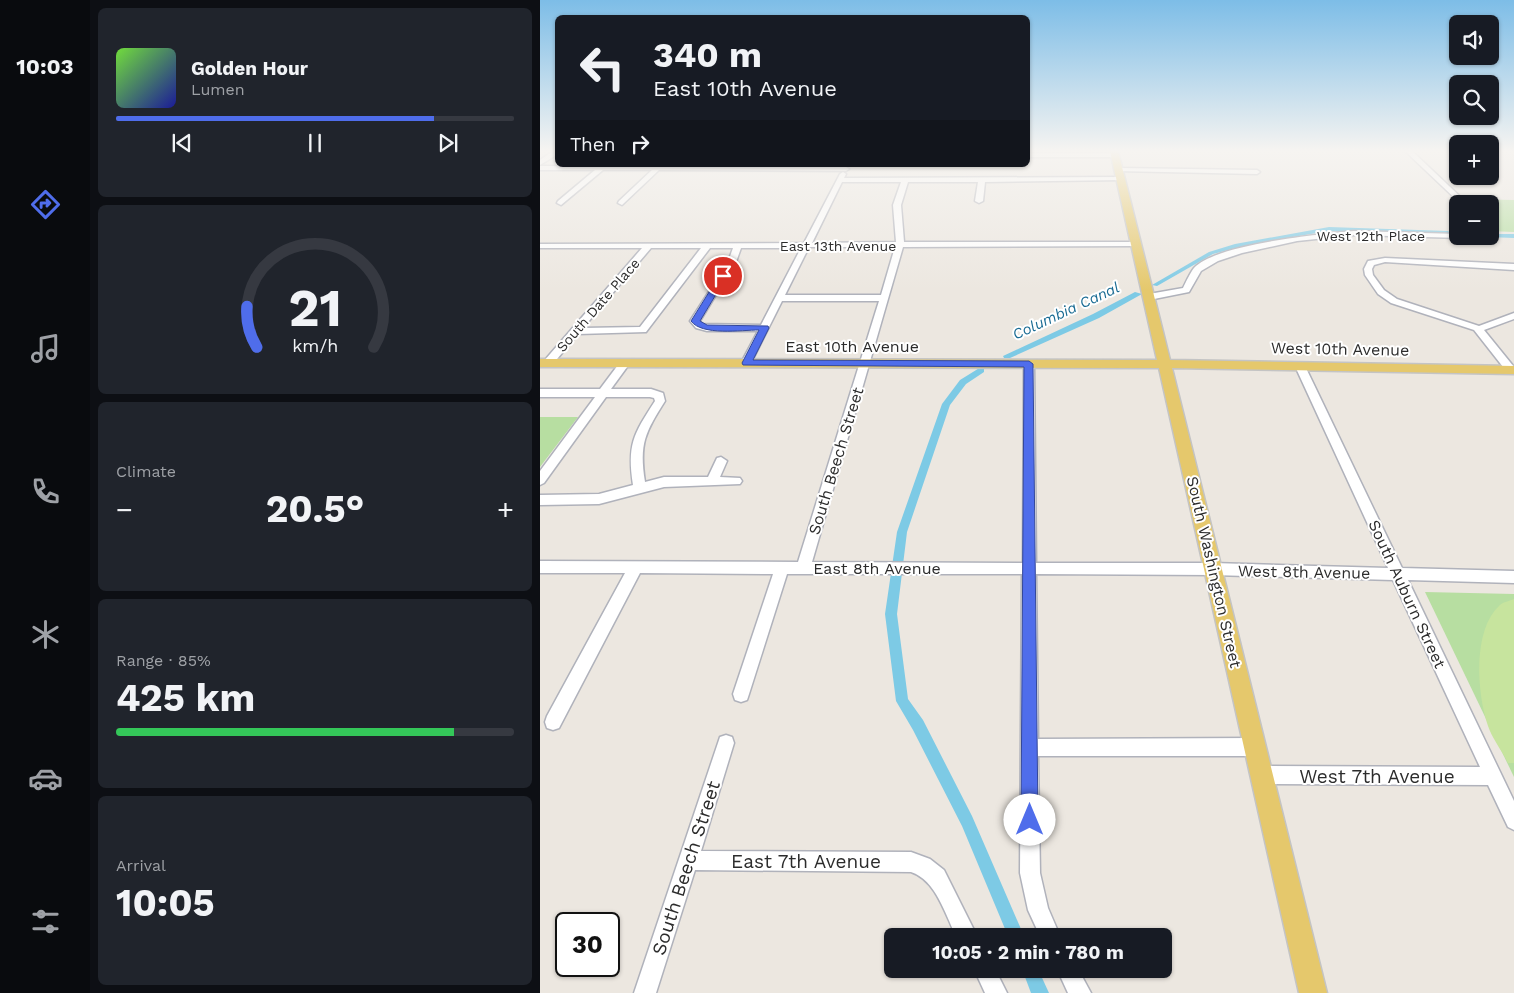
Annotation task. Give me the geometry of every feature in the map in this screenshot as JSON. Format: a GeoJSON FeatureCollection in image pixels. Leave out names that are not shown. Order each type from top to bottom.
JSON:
{"type":"FeatureCollection","features":[{"type":"Feature","properties":{"kind":"main road","name":"South Washington Street"},"geometry":{"type":"LineString","coordinates":[[1125,197],[1313,993]]}},
{"type":"Feature","properties":{"kind":"main road","name":"East 10th Avenue"},"geometry":{"type":"LineString","coordinates":[[544,363],[1165,364]]}},
{"type":"Feature","properties":{"kind":"main road","name":"West 10th Avenue"},"geometry":{"type":"LineString","coordinates":[[1165,364],[1513,370]]}},
{"type":"Feature","properties":{"kind":"street"},"geometry":{"type":"LineString","coordinates":[[561,203],[568,197]]}},
{"type":"Feature","properties":{"kind":"street"},"geometry":{"type":"LineString","coordinates":[[622,203],[628,197]]}},
{"type":"Feature","properties":{"kind":"street"},"geometry":{"type":"LineString","coordinates":[[746,363],[831,197]]}},
{"type":"Feature","properties":{"kind":"street","name":"South Beech Street"},"geometry":{"type":"LineString","coordinates":[[803,568],[900,246],[897,205],[899,197]]}},
{"type":"Feature","properties":{"kind":"street","name":"West 12th Place"},"geometry":{"type":"LineString","coordinates":[[1149,298],[1186,290],[1198,269],[1215,259],[1240,251],[1297,239],[1354,233],[1449,236]]}},
{"type":"Feature","properties":{"kind":"street","name":"East 13th Avenue"},"geometry":{"type":"LineString","coordinates":[[540,246],[1136,244]]}},
{"type":"Feature","properties":{"kind":"street","name":"South Date Place"},"geometry":{"type":"LineString","coordinates":[[544,363],[575,331],[648,246]]}},
{"type":"Feature","properties":{"kind":"street"},"geometry":{"type":"LineString","coordinates":[[575,331],[644,330],[707,246]]}},
{"type":"Feature","properties":{"kind":"street"},"geometry":{"type":"LineString","coordinates":[[738,246],[732,262],[696,318],[697,324],[707,328],[764,328]]}},
{"type":"Feature","properties":{"kind":"street"},"geometry":{"type":"LineString","coordinates":[[1513,370],[1478,329],[1408,307],[1389,298],[1369,275],[1368,269],[1371,263],[1392,260],[1514,267]]}},
{"type":"Feature","properties":{"kind":"street"},"geometry":{"type":"LineString","coordinates":[[780,298],[885,298]]}},
{"type":"Feature","properties":{"kind":"street"},"geometry":{"type":"LineString","coordinates":[[1478,329],[1514,316]]}},
{"type":"Feature","properties":{"kind":"street"},"geometry":{"type":"LineString","coordinates":[[540,480],[625,363]]}},
{"type":"Feature","properties":{"kind":"street"},"geometry":{"type":"LineString","coordinates":[[1029,364],[1030,873],[1038,910],[1046,928]]}},
{"type":"Feature","properties":{"kind":"street","name":"South Auburn Street"},"geometry":{"type":"LineString","coordinates":[[1300,366],[1514,821]]}},
{"type":"Feature","properties":{"kind":"street"},"geometry":{"type":"LineString","coordinates":[[540,393],[651,394],[659,396],[660,401],[641,432],[635,446],[640,488]]}},
{"type":"Feature","properties":{"kind":"street"},"geometry":{"type":"LineString","coordinates":[[712,482],[721,461]]}},
{"type":"Feature","properties":{"kind":"street"},"geometry":{"type":"LineString","coordinates":[[540,500],[599,499],[669,482],[736,482]]}},
{"type":"Feature","properties":{"kind":"street","name":"East 8th Avenue"},"geometry":{"type":"LineString","coordinates":[[540,567],[1213,569]]}},
{"type":"Feature","properties":{"kind":"street"},"geometry":{"type":"LineString","coordinates":[[553,722],[636,567]]}},
{"type":"Feature","properties":{"kind":"street"},"geometry":{"type":"LineString","coordinates":[[741,694],[782,568]]}},
{"type":"Feature","properties":{"kind":"street","name":"West 8th Avenue"},"geometry":{"type":"LineString","coordinates":[[1213,569],[1514,576]]}},
{"type":"Feature","properties":{"kind":"street","name":"South Beech Street"},"geometry":{"type":"LineString","coordinates":[[645,993],[726,743]]}},
{"type":"Feature","properties":{"kind":"street"},"geometry":{"type":"LineString","coordinates":[[1030,748],[1255,747]]}},
{"type":"Feature","properties":{"kind":"street","name":"West 7th Avenue"},"geometry":{"type":"LineString","coordinates":[[1262,775],[1493,776]]}},
{"type":"Feature","properties":{"kind":"street","name":"East 7th Avenue"},"geometry":{"type":"LineString","coordinates":[[688,860],[896,861],[922,866],[938,877],[964,928]]}},
{"type":"Feature","properties":{"kind":"street"},"geometry":{"type":"LineString","coordinates":[[988,978],[996,993]]}},
{"type":"Feature","properties":{"kind":"street"},"geometry":{"type":"LineString","coordinates":[[1072,978],[1080,993]]}},
{"type":"Feature","properties":{"kind":"green space"},"geometry":{"type":"Polygon","coordinates":[[[1499,200],[1514,200],[1514,232],[1499,231],[1499,200]]]}},
{"type":"Feature","properties":{"kind":"green space"},"geometry":{"type":"Polygon","coordinates":[[[540,417],[578,417],[540,467],[540,417]]]}},
{"type":"Feature","properties":{"kind":"green space"},"geometry":{"type":"Polygon","coordinates":[[[1425,592],[1514,594],[1514,777],[1425,592]]]}},
{"type":"Feature","properties":{"kind":"green space"},"geometry":{"type":"Polygon","coordinates":[[[1514,599],[1514,763],[1508,763],[1488,726],[1481,697],[1479,662],[1485,630],[1491,616],[1501,604],[1514,599]]]}},
{"type":"Feature","properties":{"kind":"waterway","name":"Columbia Canal"},"geometry":{"type":"LineString","coordinates":[[1155,285],[1211,253],[1281,237],[1329,229],[1448,233]]}},
{"type":"Feature","properties":{"kind":"waterway","name":"Columbia Canal"},"geometry":{"type":"LineString","coordinates":[[1499,236],[1514,236]]}},
{"type":"Feature","properties":{"kind":"waterway","name":"Columbia Canal"},"geometry":{"type":"LineString","coordinates":[[1007,356],[1096,316],[1138,294]]}},
{"type":"Feature","properties":{"kind":"waterway","name":"Columbia Canal"},"geometry":{"type":"LineString","coordinates":[[981,370],[963,382],[946,404],[902,532],[891,614],[902,701],[918,725],[967,821],[1013,928]]}},
{"type":"Feature","properties":{"kind":"waterway","name":"Columbia Canal"},"geometry":{"type":"LineString","coordinates":[[1034,978],[1040,993]]}},
{"type":"Feature","properties":{"kind":"route"},"geometry":{"type":"LineString","coordinates":[[723,276],[695,321],[699,326],[707,328],[764,328],[746,363],[1029,364],[1030,820]]}}]}
